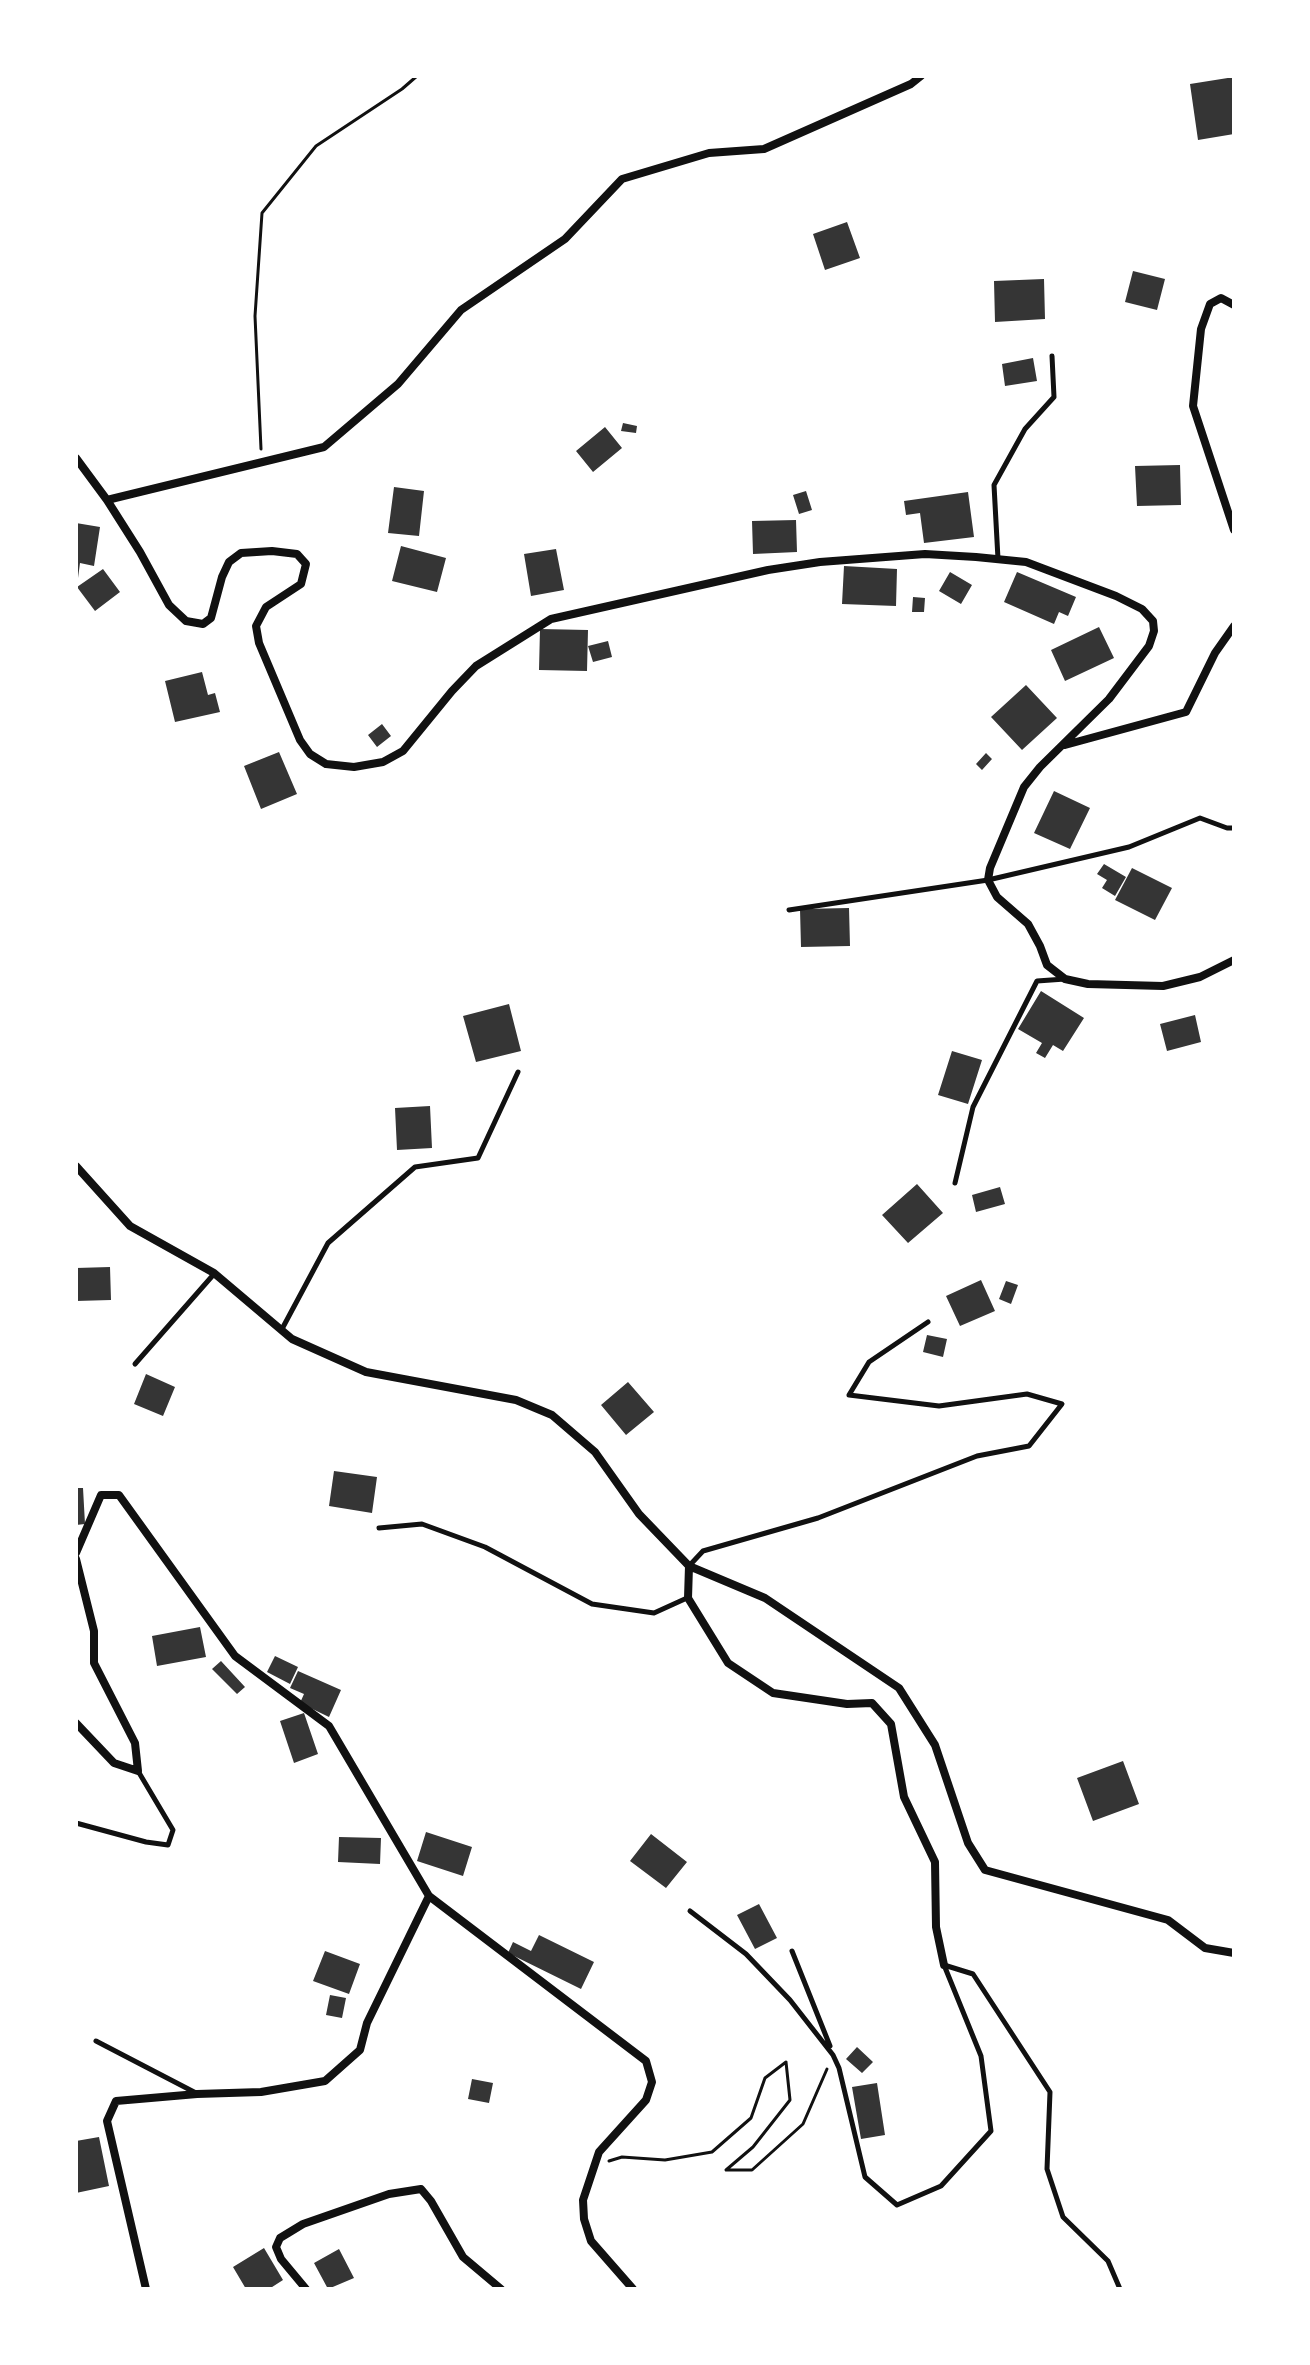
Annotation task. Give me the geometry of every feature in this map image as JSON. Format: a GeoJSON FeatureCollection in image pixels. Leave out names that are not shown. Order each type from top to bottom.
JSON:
{"type":"FeatureCollection","features":[{"type":"Feature","properties":{"kind":"street"},"geometry":{"type":"LineString","coordinates":[[107,500],[324,447],[398,384],[461,310],[565,239],[622,179],[709,153],[764,149],[911,84],[921,76]]}},
{"type":"Feature","properties":{"kind":"street"},"geometry":{"type":"LineString","coordinates":[[1234,305],[1221,298],[1210,304],[1201,329],[1193,406],[1234,530]]}},
{"type":"Feature","properties":{"kind":"street"},"geometry":{"type":"LineString","coordinates":[[76,458],[140,552],[169,605],[186,621],[203,624],[211,618],[222,577],[229,562],[241,553],[272,551],[297,554],[306,564],[301,584],[266,607],[256,626],[259,643],[300,740],[310,754],[326,764],[354,767],[383,762],[403,751],[476,666],[551,619],[768,570],[820,562],[925,554],[1026,562],[1054,570],[1142,609],[1153,621],[1154,631],[1149,646],[1109,699],[1024,787],[990,868],[988,880],[997,897],[1028,924],[1047,965],[1065,979],[1088,984],[1163,986],[1200,977],[1234,960]]}},
{"type":"Feature","properties":{"kind":"street"},"geometry":{"type":"LineString","coordinates":[[1064,745],[1186,712],[1215,653],[1234,626]]}},
{"type":"Feature","properties":{"kind":"street"},"geometry":{"type":"LineString","coordinates":[[76,1166],[130,1226],[214,1273],[292,1339],[366,1372],[516,1400],[552,1415],[595,1452],[639,1514],[689,1566],[765,1598],[899,1688],[935,1745],[968,1843],[985,1870],[1168,1920],[1205,1948],[1234,1953]]}},
{"type":"Feature","properties":{"kind":"street"},"geometry":{"type":"LineString","coordinates":[[76,1723],[114,1763],[138,1771],[135,1743],[94,1663],[94,1631],[76,1556],[101,1495],[119,1495],[235,1656],[329,1726],[429,1896],[646,2061],[652,2082],[646,2100],[599,2152],[583,2200],[584,2219],[591,2241],[633,2289]]}},
{"type":"Feature","properties":{"kind":"street"},"geometry":{"type":"LineString","coordinates":[[689,1566],[688,1598],[728,1663],[773,1693],[847,1704],[872,1703],[891,1724],[904,1797],[935,1862],[936,1927],[944,1965]]}},
{"type":"Feature","properties":{"kind":"street"},"geometry":{"type":"LineString","coordinates":[[146,2289],[107,2121],[116,2101],[261,2092],[325,2081],[360,2050],[367,2023],[429,1896]]}},
{"type":"Feature","properties":{"kind":"street"},"geometry":{"type":"LineString","coordinates":[[306,2289],[281,2259],[276,2247],[280,2238],[303,2224],[389,2194],[421,2189],[463,2257],[501,2289]]}},
{"type":"Feature","properties":{"kind":"lane"},"geometry":{"type":"LineString","coordinates":[[998,559],[994,485],[1025,429],[1054,397],[1052,356]]}},
{"type":"Feature","properties":{"kind":"lane"},"geometry":{"type":"LineString","coordinates":[[789,910],[988,880],[1129,847],[1200,818],[1234,828]]}},
{"type":"Feature","properties":{"kind":"lane"},"geometry":{"type":"LineString","coordinates":[[955,1183],[973,1107],[1037,981],[1065,979]]}},
{"type":"Feature","properties":{"kind":"lane"},"geometry":{"type":"LineString","coordinates":[[282,1330],[328,1243],[415,1167],[478,1158],[518,1072]]}},
{"type":"Feature","properties":{"kind":"lane"},"geometry":{"type":"LineString","coordinates":[[135,1364],[214,1273]]}},
{"type":"Feature","properties":{"kind":"lane"},"geometry":{"type":"LineString","coordinates":[[689,1566],[703,1551],[818,1518],[977,1456],[1029,1446],[1062,1404],[1027,1394],[939,1406],[849,1395],[869,1362],[928,1322]]}},
{"type":"Feature","properties":{"kind":"lane"},"geometry":{"type":"LineString","coordinates":[[379,1528],[422,1524],[485,1547],[592,1604],[654,1613],[688,1598]]}},
{"type":"Feature","properties":{"kind":"lane"},"geometry":{"type":"LineString","coordinates":[[76,1823],[168,1845],[173,1830],[138,1771]]}},
{"type":"Feature","properties":{"kind":"lane"},"geometry":{"type":"LineString","coordinates":[[690,1911],[746,1954],[790,2000],[833,2055]]}},
{"type":"Feature","properties":{"kind":"lane"},"geometry":{"type":"LineString","coordinates":[[792,1951],[839,2068],[865,2177],[897,2205],[941,2186],[991,2131],[981,2056],[944,1965]]}},
{"type":"Feature","properties":{"kind":"lane"},"geometry":{"type":"LineString","coordinates":[[944,1965],[973,1974],[1050,2092],[1047,2169],[1063,2217],[1108,2261],[1120,2289]]}},
{"type":"Feature","properties":{"kind":"lane"},"geometry":{"type":"LineString","coordinates":[[96,2041],[197,2094]]}},
{"type":"Feature","properties":{"kind":"path"},"geometry":{"type":"LineString","coordinates":[[262,461],[255,316],[262,213],[316,146],[417,76]]}},
{"type":"Feature","properties":{"kind":"path"},"geometry":{"type":"LineString","coordinates":[[593,2166],[622,2157],[665,2160],[712,2152],[751,2118],[765,2078],[786,2062],[790,2100],[753,2147],[726,2170],[752,2170],[803,2124],[833,2055]]}},
{"type":"Feature","properties":{"kind":"building"},"geometry":{"type":"Polygon","coordinates":[[[1234,77],[1234,134],[1198,140],[1190,84],[1234,77]]]}},
{"type":"Feature","properties":{"kind":"building"},"geometry":{"type":"Polygon","coordinates":[[[847,222],[860,258],[825,270],[813,234],[847,222]]]}},
{"type":"Feature","properties":{"kind":"building"},"geometry":{"type":"Polygon","coordinates":[[[1133,271],[1165,279],[1157,310],[1125,302],[1133,271]]]}},
{"type":"Feature","properties":{"kind":"building"},"geometry":{"type":"Polygon","coordinates":[[[1044,279],[1045,319],[995,322],[994,281],[1044,279]]]}},
{"type":"Feature","properties":{"kind":"building"},"geometry":{"type":"Polygon","coordinates":[[[1033,358],[1037,381],[1005,386],[1002,364],[1033,358]]]}},
{"type":"Feature","properties":{"kind":"building"},"geometry":{"type":"Polygon","coordinates":[[[623,423],[637,426],[636,433],[621,431],[623,423]]]}},
{"type":"Feature","properties":{"kind":"building"},"geometry":{"type":"Polygon","coordinates":[[[605,427],[622,448],[593,472],[576,451],[605,427]]]}},
{"type":"Feature","properties":{"kind":"building"},"geometry":{"type":"Polygon","coordinates":[[[1180,465],[1181,505],[1137,506],[1135,466],[1180,465]]]}},
{"type":"Feature","properties":{"kind":"building"},"geometry":{"type":"Polygon","coordinates":[[[394,487],[424,491],[419,536],[388,533],[394,487]]]}},
{"type":"Feature","properties":{"kind":"building"},"geometry":{"type":"Polygon","coordinates":[[[806,491],[812,510],[799,514],[793,495],[806,491]]]}},
{"type":"Feature","properties":{"kind":"building"},"geometry":{"type":"Polygon","coordinates":[[[968,492],[974,537],[924,543],[920,513],[906,515],[904,501],[968,492]]]}},
{"type":"Feature","properties":{"kind":"building"},"geometry":{"type":"Polygon","coordinates":[[[796,520],[797,552],[753,554],[752,521],[796,520]]]}},
{"type":"Feature","properties":{"kind":"building"},"geometry":{"type":"Polygon","coordinates":[[[76,523],[100,527],[94,566],[80,563],[78,578],[76,523]]]}},
{"type":"Feature","properties":{"kind":"building"},"geometry":{"type":"Polygon","coordinates":[[[401,546],[446,558],[437,592],[392,581],[401,546]]]}},
{"type":"Feature","properties":{"kind":"building"},"geometry":{"type":"Polygon","coordinates":[[[556,549],[564,590],[531,596],[524,554],[556,549]]]}},
{"type":"Feature","properties":{"kind":"building"},"geometry":{"type":"Polygon","coordinates":[[[844,566],[897,569],[896,606],[842,604],[844,566]]]}},
{"type":"Feature","properties":{"kind":"building"},"geometry":{"type":"Polygon","coordinates":[[[103,569],[120,592],[95,611],[77,587],[103,569]]]}},
{"type":"Feature","properties":{"kind":"building"},"geometry":{"type":"Polygon","coordinates":[[[950,572],[972,585],[961,604],[939,591],[950,572]]]}},
{"type":"Feature","properties":{"kind":"building"},"geometry":{"type":"Polygon","coordinates":[[[1017,572],[1076,597],[1068,616],[1059,612],[1054,624],[1004,602],[1017,572]]]}},
{"type":"Feature","properties":{"kind":"building"},"geometry":{"type":"Polygon","coordinates":[[[913,597],[925,598],[924,612],[912,612],[913,597]]]}},
{"type":"Feature","properties":{"kind":"building"},"geometry":{"type":"Polygon","coordinates":[[[1099,627],[1114,658],[1065,681],[1051,650],[1099,627]]]}},
{"type":"Feature","properties":{"kind":"building"},"geometry":{"type":"Polygon","coordinates":[[[540,629],[588,630],[587,671],[539,670],[540,629]]]}},
{"type":"Feature","properties":{"kind":"building"},"geometry":{"type":"Polygon","coordinates":[[[608,641],[612,657],[593,662],[588,646],[608,641]]]}},
{"type":"Feature","properties":{"kind":"building"},"geometry":{"type":"Polygon","coordinates":[[[202,672],[208,695],[215,693],[220,712],[175,722],[165,681],[202,672]]]}},
{"type":"Feature","properties":{"kind":"building"},"geometry":{"type":"Polygon","coordinates":[[[1026,685],[1057,718],[1022,750],[991,717],[1026,685]]]}},
{"type":"Feature","properties":{"kind":"building"},"geometry":{"type":"Polygon","coordinates":[[[382,724],[391,736],[377,747],[368,735],[382,724]]]}},
{"type":"Feature","properties":{"kind":"building"},"geometry":{"type":"Polygon","coordinates":[[[279,752],[297,794],[261,809],[244,766],[279,752]]]}},
{"type":"Feature","properties":{"kind":"building"},"geometry":{"type":"Polygon","coordinates":[[[986,753],[992,759],[982,770],[976,764],[986,753]]]}},
{"type":"Feature","properties":{"kind":"building"},"geometry":{"type":"Polygon","coordinates":[[[1054,791],[1090,808],[1070,849],[1034,833],[1054,791]]]}},
{"type":"Feature","properties":{"kind":"building"},"geometry":{"type":"Polygon","coordinates":[[[1104,864],[1126,877],[1115,896],[1102,888],[1107,880],[1097,874],[1104,864]]]}},
{"type":"Feature","properties":{"kind":"building"},"geometry":{"type":"Polygon","coordinates":[[[1132,868],[1172,888],[1155,920],[1115,900],[1132,868]]]}},
{"type":"Feature","properties":{"kind":"building"},"geometry":{"type":"Polygon","coordinates":[[[849,908],[850,946],[801,947],[800,909],[849,908]]]}},
{"type":"Feature","properties":{"kind":"building"},"geometry":{"type":"Polygon","coordinates":[[[1041,991],[1084,1018],[1063,1051],[1053,1045],[1045,1058],[1036,1053],[1042,1043],[1018,1029],[1041,991]]]}},
{"type":"Feature","properties":{"kind":"building"},"geometry":{"type":"Polygon","coordinates":[[[509,1004],[521,1051],[476,1062],[463,1016],[509,1004]]]}},
{"type":"Feature","properties":{"kind":"building"},"geometry":{"type":"Polygon","coordinates":[[[1195,1015],[1201,1042],[1167,1051],[1160,1024],[1195,1015]]]}},
{"type":"Feature","properties":{"kind":"building"},"geometry":{"type":"Polygon","coordinates":[[[952,1051],[982,1060],[968,1104],[938,1095],[952,1051]]]}},
{"type":"Feature","properties":{"kind":"building"},"geometry":{"type":"Polygon","coordinates":[[[430,1106],[432,1148],[397,1150],[395,1108],[430,1106]]]}},
{"type":"Feature","properties":{"kind":"building"},"geometry":{"type":"Polygon","coordinates":[[[917,1184],[943,1213],[908,1243],[882,1215],[917,1184]]]}},
{"type":"Feature","properties":{"kind":"building"},"geometry":{"type":"Polygon","coordinates":[[[1000,1187],[1005,1204],[976,1212],[972,1195],[1000,1187]]]}},
{"type":"Feature","properties":{"kind":"building"},"geometry":{"type":"Polygon","coordinates":[[[110,1267],[111,1300],[76,1301],[76,1268],[110,1267]]]}},
{"type":"Feature","properties":{"kind":"building"},"geometry":{"type":"Polygon","coordinates":[[[981,1280],[995,1311],[960,1326],[946,1296],[981,1280]]]}},
{"type":"Feature","properties":{"kind":"building"},"geometry":{"type":"Polygon","coordinates":[[[1006,1281],[1018,1285],[1011,1304],[999,1299],[1006,1281]]]}},
{"type":"Feature","properties":{"kind":"building"},"geometry":{"type":"Polygon","coordinates":[[[927,1335],[947,1339],[943,1357],[923,1352],[927,1335]]]}},
{"type":"Feature","properties":{"kind":"building"},"geometry":{"type":"Polygon","coordinates":[[[146,1374],[175,1387],[163,1416],[134,1404],[146,1374]]]}},
{"type":"Feature","properties":{"kind":"building"},"geometry":{"type":"Polygon","coordinates":[[[628,1382],[654,1412],[626,1435],[601,1405],[628,1382]]]}},
{"type":"Feature","properties":{"kind":"building"},"geometry":{"type":"Polygon","coordinates":[[[334,1471],[377,1477],[372,1513],[329,1506],[334,1471]]]}},
{"type":"Feature","properties":{"kind":"building"},"geometry":{"type":"Polygon","coordinates":[[[76,1488],[83,1488],[85,1524],[76,1525],[76,1488]]]}},
{"type":"Feature","properties":{"kind":"building"},"geometry":{"type":"Polygon","coordinates":[[[200,1627],[206,1657],[157,1666],[152,1636],[200,1627]]]}},
{"type":"Feature","properties":{"kind":"building"},"geometry":{"type":"Polygon","coordinates":[[[275,1656],[298,1667],[290,1684],[267,1672],[275,1656]]]}},
{"type":"Feature","properties":{"kind":"building"},"geometry":{"type":"Polygon","coordinates":[[[221,1661],[245,1687],[237,1694],[212,1669],[221,1661]]]}},
{"type":"Feature","properties":{"kind":"building"},"geometry":{"type":"Polygon","coordinates":[[[298,1671],[341,1690],[329,1717],[300,1703],[304,1694],[290,1688],[298,1671]]]}},
{"type":"Feature","properties":{"kind":"building"},"geometry":{"type":"Polygon","coordinates":[[[304,1713],[318,1754],[294,1763],[280,1721],[304,1713]]]}},
{"type":"Feature","properties":{"kind":"building"},"geometry":{"type":"Polygon","coordinates":[[[1123,1761],[1139,1804],[1093,1821],[1077,1778],[1123,1761]]]}},
{"type":"Feature","properties":{"kind":"building"},"geometry":{"type":"Polygon","coordinates":[[[426,1832],[472,1847],[463,1876],[417,1861],[426,1832]]]}},
{"type":"Feature","properties":{"kind":"building"},"geometry":{"type":"Polygon","coordinates":[[[651,1834],[687,1862],[666,1888],[630,1861],[651,1834]]]}},
{"type":"Feature","properties":{"kind":"building"},"geometry":{"type":"Polygon","coordinates":[[[339,1837],[381,1838],[380,1864],[338,1862],[339,1837]]]}},
{"type":"Feature","properties":{"kind":"building"},"geometry":{"type":"Polygon","coordinates":[[[759,1904],[777,1938],[755,1949],[737,1915],[759,1904]]]}},
{"type":"Feature","properties":{"kind":"building"},"geometry":{"type":"Polygon","coordinates":[[[539,1935],[594,1962],[581,1989],[508,1953],[513,1942],[531,1951],[539,1935]]]}},
{"type":"Feature","properties":{"kind":"building"},"geometry":{"type":"Polygon","coordinates":[[[325,1951],[360,1964],[349,1994],[313,1981],[325,1951]]]}},
{"type":"Feature","properties":{"kind":"building"},"geometry":{"type":"Polygon","coordinates":[[[330,1995],[346,1998],[342,2018],[326,2015],[330,1995]]]}},
{"type":"Feature","properties":{"kind":"building"},"geometry":{"type":"Polygon","coordinates":[[[857,2047],[873,2062],[862,2073],[846,2059],[857,2047]]]}},
{"type":"Feature","properties":{"kind":"building"},"geometry":{"type":"Polygon","coordinates":[[[472,2079],[493,2083],[489,2103],[468,2099],[472,2079]]]}},
{"type":"Feature","properties":{"kind":"building"},"geometry":{"type":"Polygon","coordinates":[[[877,2083],[885,2135],[861,2139],[852,2087],[877,2083]]]}},
{"type":"Feature","properties":{"kind":"building"},"geometry":{"type":"Polygon","coordinates":[[[99,2137],[109,2186],[76,2193],[76,2141],[99,2137]]]}},
{"type":"Feature","properties":{"kind":"building"},"geometry":{"type":"Polygon","coordinates":[[[264,2248],[283,2280],[269,2289],[246,2289],[233,2267],[264,2248]]]}},
{"type":"Feature","properties":{"kind":"building"},"geometry":{"type":"Polygon","coordinates":[[[339,2249],[354,2278],[328,2289],[314,2263],[339,2249]]]}}]}
